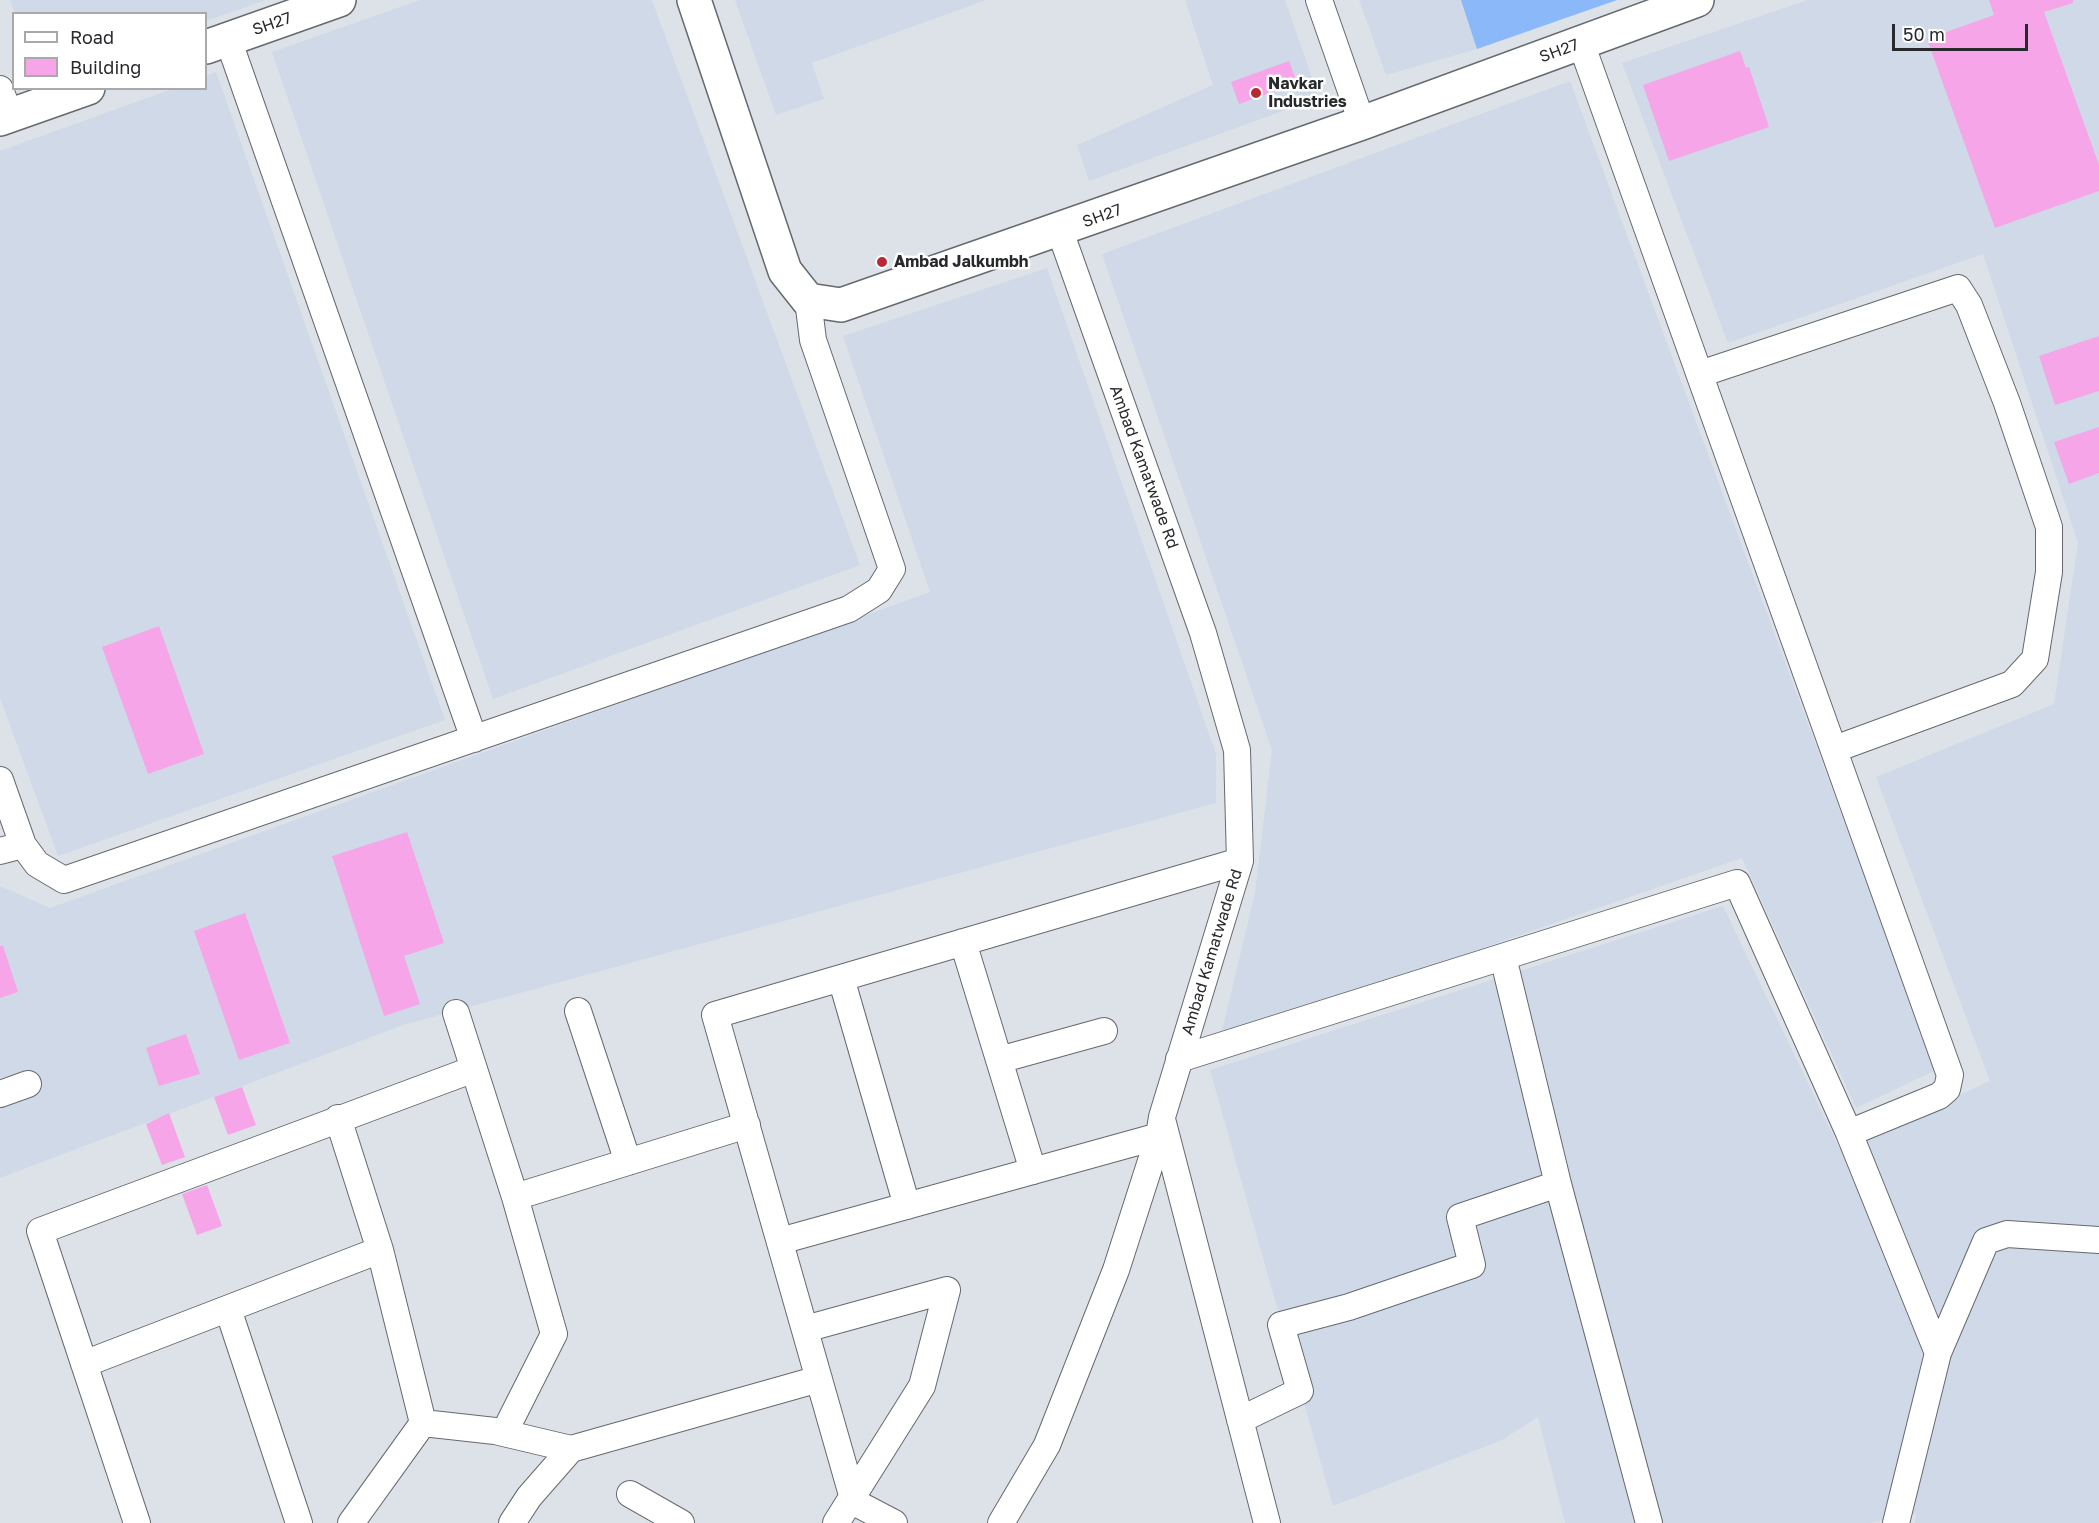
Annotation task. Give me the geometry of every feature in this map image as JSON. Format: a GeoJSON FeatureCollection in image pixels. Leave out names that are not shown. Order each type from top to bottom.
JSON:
{"type":"FeatureCollection","features":[{"type":"Feature","properties":{"kind":"main road","name":"SH27"},"geometry":{"type":"LineString","coordinates":[[217,43],[339,0]]}},
{"type":"Feature","properties":{"kind":"main road"},"geometry":{"type":"LineString","coordinates":[[694,0],[785,271],[808,300]]}},
{"type":"Feature","properties":{"kind":"main road","name":"SH27"},"geometry":{"type":"LineString","coordinates":[[808,300],[841,305],[1060,231],[1697,0]]}},
{"type":"Feature","properties":{"kind":"main road"},"geometry":{"type":"LineString","coordinates":[[3,108],[80,90]]}},
{"type":"Feature","properties":{"kind":"street"},"geometry":{"type":"LineString","coordinates":[[1319,0],[1362,123]]}},
{"type":"Feature","properties":{"kind":"street"},"geometry":{"type":"LineString","coordinates":[[217,43],[474,739]]}},
{"type":"Feature","properties":{"kind":"street"},"geometry":{"type":"LineString","coordinates":[[1581,43],[1950,1075],[1947,1089],[1938,1096],[1849,1133]]}},
{"type":"Feature","properties":{"kind":"street","name":"Ambad Kamatwade Rd"},"geometry":{"type":"LineString","coordinates":[[1001,1523],[1047,1445],[1116,1270],[1240,861],[1237,750],[1234,739],[1203,633],[1060,231]]}},
{"type":"Feature","properties":{"kind":"street"},"geometry":{"type":"LineString","coordinates":[[1700,374],[1958,288],[1969,305],[2007,403],[2049,527],[2049,572],[2035,659],[2012,684],[1835,749]]}},
{"type":"Feature","properties":{"kind":"street"},"geometry":{"type":"LineString","coordinates":[[0,780],[11,848],[64,880],[849,609],[879,590],[892,570],[813,340],[808,300]]}},
{"type":"Feature","properties":{"kind":"street"},"geometry":{"type":"LineString","coordinates":[[894,1523],[851,1497],[715,1015],[1240,861]]}},
{"type":"Feature","properties":{"kind":"street"},"geometry":{"type":"LineString","coordinates":[[1179,1059],[1737,883],[1849,1133],[1938,1353]]}},
{"type":"Feature","properties":{"kind":"street"},"geometry":{"type":"LineString","coordinates":[[963,942],[1033,1171]]}},
{"type":"Feature","properties":{"kind":"street"},"geometry":{"type":"LineString","coordinates":[[1503,957],[1558,1184],[1648,1523]]}},
{"type":"Feature","properties":{"kind":"street"},"geometry":{"type":"LineString","coordinates":[[841,978],[907,1206]]}},
{"type":"Feature","properties":{"kind":"street"},"geometry":{"type":"LineString","coordinates":[[578,1011],[628,1162]]}},
{"type":"Feature","properties":{"kind":"street"},"geometry":{"type":"LineString","coordinates":[[456,1013],[515,1197],[554,1334],[504,1433]]}},
{"type":"Feature","properties":{"kind":"street"},"geometry":{"type":"LineString","coordinates":[[999,1060],[1104,1031]]}},
{"type":"Feature","properties":{"kind":"street"},"geometry":{"type":"LineString","coordinates":[[137,1523],[40,1231],[474,1069]]}},
{"type":"Feature","properties":{"kind":"street"},"geometry":{"type":"LineString","coordinates":[[0,1094],[28,1084]]}},
{"type":"Feature","properties":{"kind":"street"},"geometry":{"type":"LineString","coordinates":[[338,1118],[380,1250],[423,1423],[351,1523]]}},
{"type":"Feature","properties":{"kind":"street"},"geometry":{"type":"LineString","coordinates":[[515,1197],[747,1125]]}},
{"type":"Feature","properties":{"kind":"street"},"geometry":{"type":"LineString","coordinates":[[780,1241],[1033,1171],[1160,1126],[1268,1523]]}},
{"type":"Feature","properties":{"kind":"street"},"geometry":{"type":"LineString","coordinates":[[1240,1420],[1300,1391],[1281,1325],[1349,1307],[1472,1265],[1460,1217],[1558,1184]]}},
{"type":"Feature","properties":{"kind":"street"},"geometry":{"type":"LineString","coordinates":[[1896,1523],[1938,1353],[1986,1241],[2007,1234],[2099,1240]]}},
{"type":"Feature","properties":{"kind":"street"},"geometry":{"type":"LineString","coordinates":[[84,1364],[380,1250]]}},
{"type":"Feature","properties":{"kind":"street"},"geometry":{"type":"LineString","coordinates":[[805,1329],[947,1290],[922,1386],[836,1523]]}},
{"type":"Feature","properties":{"kind":"street"},"geometry":{"type":"LineString","coordinates":[[228,1309],[299,1523]]}},
{"type":"Feature","properties":{"kind":"street"},"geometry":{"type":"LineString","coordinates":[[423,1423],[504,1433],[571,1449],[819,1379]]}},
{"type":"Feature","properties":{"kind":"street"},"geometry":{"type":"LineString","coordinates":[[512,1523],[529,1497],[571,1449]]}},
{"type":"Feature","properties":{"kind":"street"},"geometry":{"type":"LineString","coordinates":[[630,1494],[681,1523]]}},
{"type":"Feature","properties":{"kind":"shaded area"},"geometry":{"type":"Polygon","coordinates":[[[10,0],[266,0],[207,21],[207,12],[15,12],[10,0]]]}},
{"type":"Feature","properties":{"kind":"shaded area"},"geometry":{"type":"Polygon","coordinates":[[[420,0],[652,0],[860,565],[493,699],[272,52],[420,0]]]}},
{"type":"Feature","properties":{"kind":"shaded area"},"geometry":{"type":"Polygon","coordinates":[[[735,0],[986,0],[812,63],[824,99],[776,115],[735,0]]]}},
{"type":"Feature","properties":{"kind":"shaded area"},"geometry":{"type":"Polygon","coordinates":[[[1185,0],[1285,0],[1319,98],[1089,181],[1077,145],[1213,85],[1185,0]]]}},
{"type":"Feature","properties":{"kind":"shaded area"},"geometry":{"type":"Polygon","coordinates":[[[1359,0],[1617,0],[1477,49],[1386,75],[1359,0]]]}},
{"type":"Feature","properties":{"kind":"shaded area"},"geometry":{"type":"Polygon","coordinates":[[[1461,0],[1617,0],[1477,49],[1461,0]]]}},
{"type":"Feature","properties":{"kind":"shaded area"},"geometry":{"type":"Polygon","coordinates":[[[1808,0],[2099,0],[2099,1523],[1915,1523],[1916,1514],[1869,1523],[1565,1523],[1538,1417],[1502,1440],[1333,1506],[1210,1070],[1723,906],[1840,1150],[1990,1081],[1876,777],[2054,704],[2078,543],[1983,254],[1728,343],[1622,63],[1808,0]]]}},
{"type":"Feature","properties":{"kind":"shaded area"},"geometry":{"type":"Polygon","coordinates":[[[216,72],[445,720],[58,856],[0,698],[0,151],[169,90],[207,90],[207,76],[216,72]]]}},
{"type":"Feature","properties":{"kind":"shaded area"},"geometry":{"type":"Polygon","coordinates":[[[1570,81],[1936,1070],[1856,1108],[1742,858],[1220,1039],[1255,893],[1272,750],[1102,254],[1570,81]]]}},
{"type":"Feature","properties":{"kind":"shaded area"},"geometry":{"type":"Polygon","coordinates":[[[1047,268],[1216,754],[1216,803],[403,1025],[0,1178],[0,886],[50,908],[930,592],[843,336],[1047,268]]]}},
{"type":"Feature","properties":{"kind":"building"},"geometry":{"type":"Polygon","coordinates":[[[1989,0],[2073,0],[2073,3],[2044,12],[2099,165],[2099,191],[1995,228],[1927,39],[1994,15],[1989,0]]]}},
{"type":"Feature","properties":{"kind":"building"},"geometry":{"type":"Polygon","coordinates":[[[1740,51],[1746,68],[1749,67],[1769,127],[1669,161],[1643,85],[1740,51]]]}},
{"type":"Feature","properties":{"kind":"building"},"geometry":{"type":"Polygon","coordinates":[[[1289,61],[1297,83],[1239,104],[1231,82],[1289,61]]]}},
{"type":"Feature","properties":{"kind":"building"},"geometry":{"type":"Polygon","coordinates":[[[2099,336],[2099,391],[2055,405],[2039,356],[2099,336]]]}},
{"type":"Feature","properties":{"kind":"building"},"geometry":{"type":"Polygon","coordinates":[[[2099,427],[2099,473],[2069,484],[2054,442],[2099,427]]]}},
{"type":"Feature","properties":{"kind":"building"},"geometry":{"type":"Polygon","coordinates":[[[159,626],[204,754],[148,774],[102,647],[159,626]]]}},
{"type":"Feature","properties":{"kind":"building"},"geometry":{"type":"Polygon","coordinates":[[[407,832],[444,943],[404,956],[420,1004],[384,1016],[332,856],[407,832]]]}},
{"type":"Feature","properties":{"kind":"building"},"geometry":{"type":"Polygon","coordinates":[[[245,913],[290,1043],[239,1060],[194,931],[245,913]]]}},
{"type":"Feature","properties":{"kind":"building"},"geometry":{"type":"Polygon","coordinates":[[[0,946],[3,946],[18,992],[0,998],[0,946]]]}},
{"type":"Feature","properties":{"kind":"building"},"geometry":{"type":"Polygon","coordinates":[[[186,1034],[200,1074],[159,1086],[146,1048],[186,1034]]]}},
{"type":"Feature","properties":{"kind":"building"},"geometry":{"type":"Polygon","coordinates":[[[242,1087],[256,1125],[228,1135],[214,1097],[242,1087]]]}},
{"type":"Feature","properties":{"kind":"building"},"geometry":{"type":"Polygon","coordinates":[[[169,1113],[185,1157],[162,1165],[146,1124],[169,1113]]]}},
{"type":"Feature","properties":{"kind":"building"},"geometry":{"type":"Polygon","coordinates":[[[207,1185],[222,1226],[197,1235],[182,1194],[207,1185]]]}},
{"type":"Feature","properties":{"kind":"place","name":"Navkar Industries"},"geometry":{"type":"Point","coordinates":[1256,93]}},
{"type":"Feature","properties":{"kind":"place","name":"Ambad Jalkumbh"},"geometry":{"type":"Point","coordinates":[882,262]}}]}
